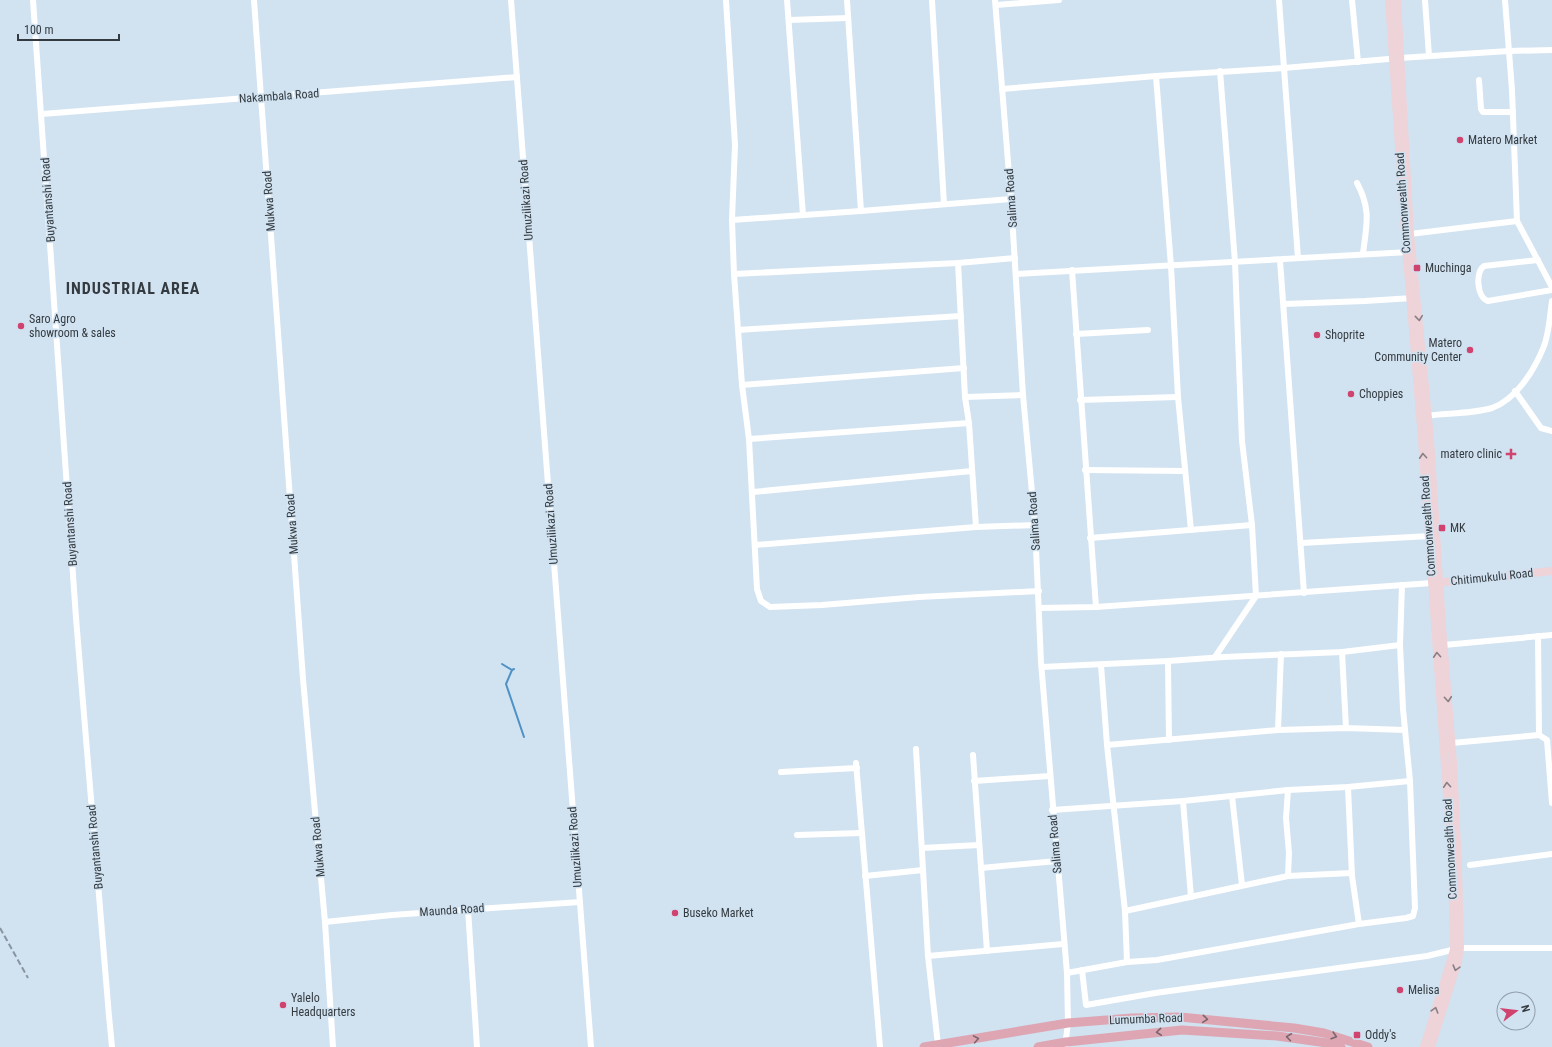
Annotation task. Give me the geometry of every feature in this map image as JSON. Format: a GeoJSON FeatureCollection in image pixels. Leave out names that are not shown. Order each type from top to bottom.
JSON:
{"type":"FeatureCollection","features":[{"type":"Feature","properties":{"kind":"main road","name":"Commonwealth Road"},"geometry":{"type":"LineString","coordinates":[[1389,0],[1397,58],[1410,234],[1409,252]]}},
{"type":"Feature","properties":{"kind":"main road","name":"Commonwealth Road"},"geometry":{"type":"LineString","coordinates":[[1397,0],[1397,58],[1409,252],[1424,417],[1458,961],[1451,987],[1430,1047]]}},
{"type":"Feature","properties":{"kind":"main road","name":"Commonwealth Road"},"geometry":{"type":"LineString","coordinates":[[1424,417],[1430,536],[1444,645],[1452,743],[1458,859],[1457,949],[1424,1047]]}},
{"type":"Feature","properties":{"kind":"main road","name":"Chitimukulu Road"},"geometry":{"type":"LineString","coordinates":[[1435,583],[1552,571]]}},
{"type":"Feature","properties":{"kind":"main road","name":"Lumumba Road"},"geometry":{"type":"LineString","coordinates":[[924,1047],[1068,1023],[1132,1018],[1180,1017],[1286,1027],[1324,1033],[1368,1047]]}},
{"type":"Feature","properties":{"kind":"main road","name":"Lumumba Road"},"geometry":{"type":"LineString","coordinates":[[1038,1047],[1182,1030],[1277,1036],[1327,1043],[1341,1047]]}},
{"type":"Feature","properties":{"kind":"street","name":"Buyantanshi Road"},"geometry":{"type":"LineString","coordinates":[[33,0],[76,618],[112,1047]]}},
{"type":"Feature","properties":{"kind":"street","name":"Mukwa Road"},"geometry":{"type":"LineString","coordinates":[[254,0],[303,679],[325,922],[333,1047]]}},
{"type":"Feature","properties":{"kind":"street","name":"Umuzilikazi Road"},"geometry":{"type":"LineString","coordinates":[[511,0],[591,1047]]}},
{"type":"Feature","properties":{"kind":"street"},"geometry":{"type":"LineString","coordinates":[[726,0],[735,145],[732,220],[734,274],[742,385],[749,438],[757,589],[761,601],[770,606],[822,605],[919,597],[1039,590]]}},
{"type":"Feature","properties":{"kind":"street"},"geometry":{"type":"LineString","coordinates":[[787,0],[803,216]]}},
{"type":"Feature","properties":{"kind":"street"},"geometry":{"type":"LineString","coordinates":[[847,0],[861,211]]}},
{"type":"Feature","properties":{"kind":"street"},"geometry":{"type":"LineString","coordinates":[[932,0],[944,204]]}},
{"type":"Feature","properties":{"kind":"street"},"geometry":{"type":"LineString","coordinates":[[996,2],[1059,0]]}},
{"type":"Feature","properties":{"kind":"street"},"geometry":{"type":"LineString","coordinates":[[1279,0],[1298,258]]}},
{"type":"Feature","properties":{"kind":"street"},"geometry":{"type":"LineString","coordinates":[[1352,0],[1358,62]]}},
{"type":"Feature","properties":{"kind":"street"},"geometry":{"type":"LineString","coordinates":[[1425,0],[1429,56]]}},
{"type":"Feature","properties":{"kind":"street"},"geometry":{"type":"LineString","coordinates":[[1505,0],[1513,112],[1517,221],[1552,287]]}},
{"type":"Feature","properties":{"kind":"street","name":"Salima Road"},"geometry":{"type":"LineString","coordinates":[[996,2],[1011,199],[1023,395],[1035,525],[1042,667],[1052,810],[1063,944],[1067,973],[1068,1023],[1065,1045]]}},
{"type":"Feature","properties":{"kind":"street"},"geometry":{"type":"LineString","coordinates":[[789,20],[848,18]]}},
{"type":"Feature","properties":{"kind":"street"},"geometry":{"type":"LineString","coordinates":[[1002,89],[1397,58],[1509,51],[1552,50]]}},
{"type":"Feature","properties":{"kind":"street"},"geometry":{"type":"LineString","coordinates":[[1215,657],[1256,596],[1252,525],[1242,441],[1235,262],[1220,71]]}},
{"type":"Feature","properties":{"kind":"street"},"geometry":{"type":"LineString","coordinates":[[1156,76],[1171,266],[1178,397],[1191,530]]}},
{"type":"Feature","properties":{"kind":"street","name":"Nakambala Road"},"geometry":{"type":"LineString","coordinates":[[42,114],[517,77]]}},
{"type":"Feature","properties":{"kind":"street"},"geometry":{"type":"LineString","coordinates":[[1479,80],[1481,109],[1483,112],[1513,112]]}},
{"type":"Feature","properties":{"kind":"street"},"geometry":{"type":"LineString","coordinates":[[1357,184],[1367,205],[1366,234],[1363,254]]}},
{"type":"Feature","properties":{"kind":"street"},"geometry":{"type":"LineString","coordinates":[[732,220],[803,216],[1011,199]]}},
{"type":"Feature","properties":{"kind":"street"},"geometry":{"type":"LineString","coordinates":[[1410,234],[1517,221]]}},
{"type":"Feature","properties":{"kind":"street"},"geometry":{"type":"LineString","coordinates":[[1016,274],[1409,252]]}},
{"type":"Feature","properties":{"kind":"street"},"geometry":{"type":"LineString","coordinates":[[734,274],[958,263],[1015,258]]}},
{"type":"Feature","properties":{"kind":"street"},"geometry":{"type":"LineString","coordinates":[[1280,260],[1304,593]]}},
{"type":"Feature","properties":{"kind":"street"},"geometry":{"type":"LineString","coordinates":[[1538,260],[1488,265],[1480,268],[1480,294],[1485,300],[1488,301],[1552,290]]}},
{"type":"Feature","properties":{"kind":"street"},"geometry":{"type":"LineString","coordinates":[[958,263],[962,316],[965,397],[969,423],[976,527]]}},
{"type":"Feature","properties":{"kind":"street"},"geometry":{"type":"LineString","coordinates":[[1072,270],[1080,400],[1096,607]]}},
{"type":"Feature","properties":{"kind":"street"},"geometry":{"type":"LineString","coordinates":[[1284,304],[1414,298]]}},
{"type":"Feature","properties":{"kind":"street"},"geometry":{"type":"LineString","coordinates":[[1424,417],[1492,408],[1503,403],[1530,374],[1544,345],[1552,301]]}},
{"type":"Feature","properties":{"kind":"street"},"geometry":{"type":"LineString","coordinates":[[738,330],[962,316]]}},
{"type":"Feature","properties":{"kind":"street"},"geometry":{"type":"LineString","coordinates":[[1076,334],[1148,330]]}},
{"type":"Feature","properties":{"kind":"street"},"geometry":{"type":"LineString","coordinates":[[742,385],[964,368]]}},
{"type":"Feature","properties":{"kind":"street"},"geometry":{"type":"LineString","coordinates":[[1515,391],[1541,428],[1552,431]]}},
{"type":"Feature","properties":{"kind":"street"},"geometry":{"type":"LineString","coordinates":[[965,397],[1023,395]]}},
{"type":"Feature","properties":{"kind":"street"},"geometry":{"type":"LineString","coordinates":[[1080,400],[1178,397]]}},
{"type":"Feature","properties":{"kind":"street"},"geometry":{"type":"LineString","coordinates":[[749,438],[969,423]]}},
{"type":"Feature","properties":{"kind":"street"},"geometry":{"type":"LineString","coordinates":[[1085,470],[1185,471]]}},
{"type":"Feature","properties":{"kind":"street"},"geometry":{"type":"LineString","coordinates":[[752,492],[972,471]]}},
{"type":"Feature","properties":{"kind":"street"},"geometry":{"type":"LineString","coordinates":[[755,545],[976,527],[1035,525]]}},
{"type":"Feature","properties":{"kind":"street"},"geometry":{"type":"LineString","coordinates":[[1090,538],[1252,525]]}},
{"type":"Feature","properties":{"kind":"street"},"geometry":{"type":"LineString","coordinates":[[1301,543],[1430,536]]}},
{"type":"Feature","properties":{"kind":"street"},"geometry":{"type":"LineString","coordinates":[[1039,608],[1096,607],[1435,583]]}},
{"type":"Feature","properties":{"kind":"street"},"geometry":{"type":"LineString","coordinates":[[1067,973],[1127,962],[1157,960],[1359,924],[1413,916],[1415,908],[1410,781],[1402,709],[1400,645],[1402,585]]}},
{"type":"Feature","properties":{"kind":"street"},"geometry":{"type":"LineString","coordinates":[[1444,645],[1552,635]]}},
{"type":"Feature","properties":{"kind":"street"},"geometry":{"type":"LineString","coordinates":[[1538,636],[1539,735]]}},
{"type":"Feature","properties":{"kind":"street"},"geometry":{"type":"LineString","coordinates":[[1042,667],[1101,665],[1215,657],[1342,652],[1400,645]]}},
{"type":"Feature","properties":{"kind":"street"},"geometry":{"type":"LineString","coordinates":[[1342,652],[1346,728]]}},
{"type":"Feature","properties":{"kind":"street"},"geometry":{"type":"LineString","coordinates":[[1278,730],[1281,654]]}},
{"type":"Feature","properties":{"kind":"street"},"geometry":{"type":"LineString","coordinates":[[1168,661],[1169,740]]}},
{"type":"Feature","properties":{"kind":"street"},"geometry":{"type":"LineString","coordinates":[[1101,665],[1107,745],[1125,911],[1127,962]]}},
{"type":"Feature","properties":{"kind":"street"},"geometry":{"type":"LineString","coordinates":[[1107,745],[1278,730],[1346,728],[1405,730]]}},
{"type":"Feature","properties":{"kind":"street"},"geometry":{"type":"LineString","coordinates":[[1452,743],[1539,735],[1549,740],[1552,803]]}},
{"type":"Feature","properties":{"kind":"street"},"geometry":{"type":"LineString","coordinates":[[916,749],[928,956],[938,1045]]}},
{"type":"Feature","properties":{"kind":"street"},"geometry":{"type":"LineString","coordinates":[[973,755],[987,951]]}},
{"type":"Feature","properties":{"kind":"street"},"geometry":{"type":"LineString","coordinates":[[781,772],[856,765],[880,1047]]}},
{"type":"Feature","properties":{"kind":"street"},"geometry":{"type":"LineString","coordinates":[[974,781],[1050,776]]}},
{"type":"Feature","properties":{"kind":"street"},"geometry":{"type":"LineString","coordinates":[[1052,810],[1183,801],[1288,790],[1348,787],[1410,781]]}},
{"type":"Feature","properties":{"kind":"street"},"geometry":{"type":"LineString","coordinates":[[1348,787],[1352,873],[1359,924]]}},
{"type":"Feature","properties":{"kind":"street"},"geometry":{"type":"LineString","coordinates":[[1288,790],[1286,818],[1289,853],[1288,876]]}},
{"type":"Feature","properties":{"kind":"street"},"geometry":{"type":"LineString","coordinates":[[1232,796],[1242,885]]}},
{"type":"Feature","properties":{"kind":"street"},"geometry":{"type":"LineString","coordinates":[[1183,801],[1191,897]]}},
{"type":"Feature","properties":{"kind":"street"},"geometry":{"type":"LineString","coordinates":[[797,835],[862,833]]}},
{"type":"Feature","properties":{"kind":"street"},"geometry":{"type":"LineString","coordinates":[[922,848],[979,845]]}},
{"type":"Feature","properties":{"kind":"street"},"geometry":{"type":"LineString","coordinates":[[1470,865],[1552,854]]}},
{"type":"Feature","properties":{"kind":"street"},"geometry":{"type":"LineString","coordinates":[[980,868],[1057,861]]}},
{"type":"Feature","properties":{"kind":"street"},"geometry":{"type":"LineString","coordinates":[[865,876],[923,870]]}},
{"type":"Feature","properties":{"kind":"street"},"geometry":{"type":"LineString","coordinates":[[1125,911],[1288,876],[1352,873]]}},
{"type":"Feature","properties":{"kind":"street","name":"Maunda Road"},"geometry":{"type":"LineString","coordinates":[[325,922],[468,909],[580,902]]}},
{"type":"Feature","properties":{"kind":"street"},"geometry":{"type":"LineString","coordinates":[[468,909],[477,1047]]}},
{"type":"Feature","properties":{"kind":"street"},"geometry":{"type":"LineString","coordinates":[[928,956],[1063,944]]}},
{"type":"Feature","properties":{"kind":"street"},"geometry":{"type":"LineString","coordinates":[[1082,970],[1086,1005],[1155,993],[1419,957],[1457,949],[1552,948]]}},
{"type":"Feature","properties":{"kind":"waterway"},"geometry":{"type":"LineString","coordinates":[[502,664],[512,670]]}},
{"type":"Feature","properties":{"kind":"waterway"},"geometry":{"type":"LineString","coordinates":[[514,669],[512,670],[506,684],[524,737]]}},
{"type":"Feature","properties":{"kind":"railway"},"geometry":{"type":"LineString","coordinates":[[0,928],[28,978]]}},
{"type":"Feature","properties":{"kind":"place","name":"Matero Market"},"geometry":{"type":"Point","coordinates":[1460,140]}},
{"type":"Feature","properties":{"kind":"place","name":"Muchinga"},"geometry":{"type":"Point","coordinates":[1417,268]}},
{"type":"Feature","properties":{"kind":"place","name":"Saro Agro showroom & sales"},"geometry":{"type":"Point","coordinates":[21,326]}},
{"type":"Feature","properties":{"kind":"place","name":"Shoprite"},"geometry":{"type":"Point","coordinates":[1317,335]}},
{"type":"Feature","properties":{"kind":"place","name":"Matero Community Center"},"geometry":{"type":"Point","coordinates":[1470,350]}},
{"type":"Feature","properties":{"kind":"place","name":"Choppies"},"geometry":{"type":"Point","coordinates":[1351,394]}},
{"type":"Feature","properties":{"kind":"place","name":"matero clinic"},"geometry":{"type":"Point","coordinates":[1511,454]}},
{"type":"Feature","properties":{"kind":"place","name":"MK"},"geometry":{"type":"Point","coordinates":[1442,528]}},
{"type":"Feature","properties":{"kind":"place","name":"Buseko Market"},"geometry":{"type":"Point","coordinates":[675,913]}},
{"type":"Feature","properties":{"kind":"place","name":"Melisa"},"geometry":{"type":"Point","coordinates":[1400,990]}},
{"type":"Feature","properties":{"kind":"place","name":"Yalelo Headquarters"},"geometry":{"type":"Point","coordinates":[283,1005]}},
{"type":"Feature","properties":{"kind":"place","name":"Oddy's"},"geometry":{"type":"Point","coordinates":[1357,1035]}},
{"type":"Feature","properties":{"kind":"district","name":"INDUSTRIAL AREA"},"geometry":{"type":"Point","coordinates":[133,288]}}]}
